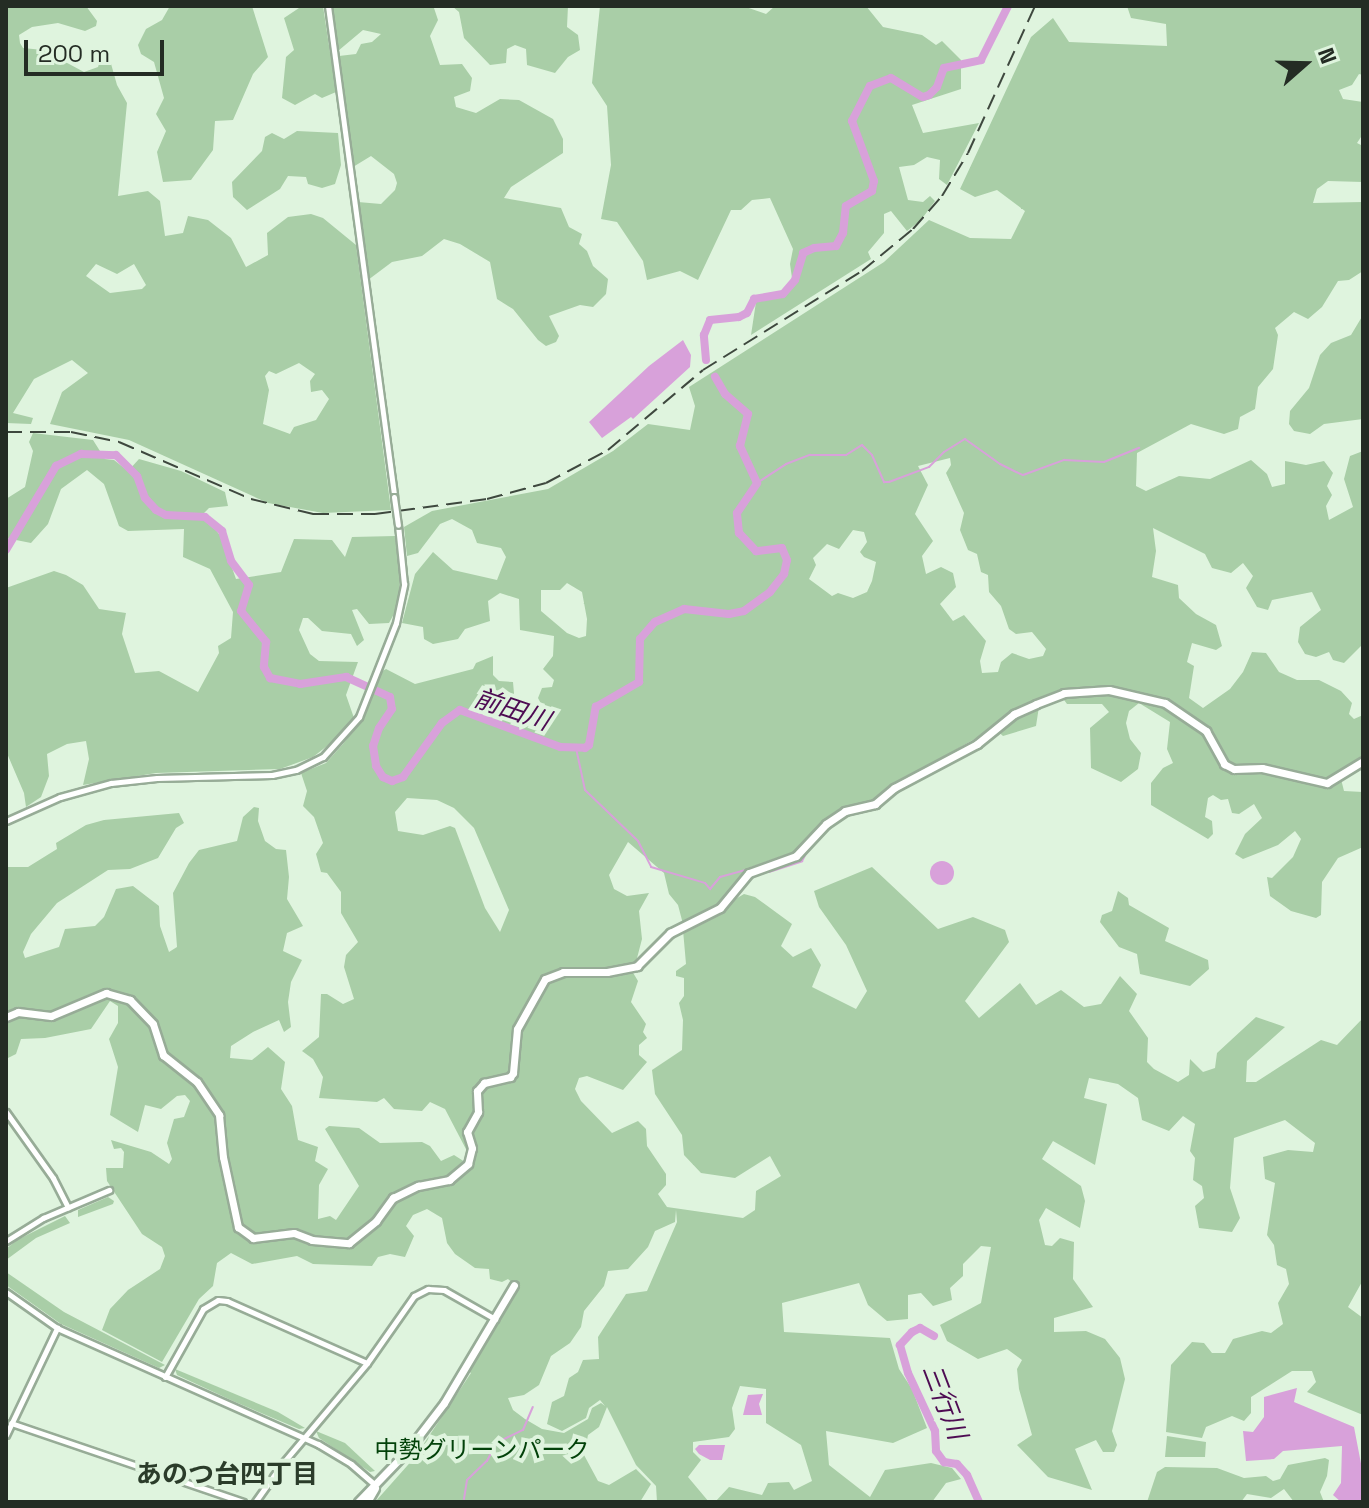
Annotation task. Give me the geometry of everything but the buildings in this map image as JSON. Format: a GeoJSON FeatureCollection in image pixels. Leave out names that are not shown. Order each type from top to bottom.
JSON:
{"type":"FeatureCollection","features":[{"type":"Feature","properties":{"kind":"main road"},"geometry":{"type":"LineString","coordinates":[[6,1017],[18,1012],[51,1016],[106,993],[130,1000],[153,1024],[163,1055],[197,1082],[219,1115],[223,1157],[238,1227],[253,1238],[294,1233],[312,1240],[349,1243],[376,1221],[393,1198],[418,1186],[449,1180],[468,1164],[472,1148],[467,1132],[478,1115],[477,1091],[484,1083],[510,1077],[513,1073],[517,1029],[545,979],[563,972],[607,972],[635,967],[670,933],[720,908],[749,873],[796,856],[826,824],[845,811],[875,804],[894,788],[977,744],[1014,714],[1064,693],[1109,690],[1165,703],[1206,731],[1224,764],[1234,769],[1262,768],[1327,783],[1363,761]]}},
{"type":"Feature","properties":{"kind":"main road"},"geometry":{"type":"LineString","coordinates":[[358,1502],[376,1486],[444,1403],[514,1285]]}},
{"type":"Feature","properties":{"kind":"main road"},"geometry":{"type":"LineString","coordinates":[[367,1502],[376,1486]]}},
{"type":"Feature","properties":{"kind":"street"},"geometry":{"type":"LineString","coordinates":[[6,821],[60,797],[111,783],[157,778],[272,775],[296,770],[323,757],[340,742],[359,717],[366,700],[403,598],[404,568],[328,6]]}},
{"type":"Feature","properties":{"kind":"street"},"geometry":{"type":"LineString","coordinates":[[6,1112],[53,1178],[68,1207]]}},
{"type":"Feature","properties":{"kind":"street"},"geometry":{"type":"LineString","coordinates":[[6,1241],[24,1227],[109,1190]]}},
{"type":"Feature","properties":{"kind":"street"},"geometry":{"type":"LineString","coordinates":[[255,1502],[367,1363],[406,1304],[424,1291],[448,1291],[495,1319]]}},
{"type":"Feature","properties":{"kind":"street"},"geometry":{"type":"LineString","coordinates":[[6,1292],[57,1328],[341,1457],[376,1486]]}},
{"type":"Feature","properties":{"kind":"street"},"geometry":{"type":"LineString","coordinates":[[165,1377],[203,1309],[218,1300],[227,1301],[367,1363]]}},
{"type":"Feature","properties":{"kind":"street"},"geometry":{"type":"LineString","coordinates":[[6,1435],[57,1328]]}},
{"type":"Feature","properties":{"kind":"street"},"geometry":{"type":"LineString","coordinates":[[11,1423],[243,1502]]}},
{"type":"Feature","properties":{"kind":"green space"},"geometry":{"type":"Polygon","coordinates":[[[6,6],[86,6],[97,21],[96,26],[85,31],[58,23],[32,27],[19,35],[20,43],[23,48],[43,50],[84,72],[98,67],[102,54],[108,53],[117,85],[127,103],[118,196],[148,191],[160,201],[165,236],[183,233],[188,216],[208,220],[231,238],[246,267],[268,255],[267,233],[288,217],[311,214],[323,218],[356,245],[391,510],[323,513],[268,503],[129,440],[50,424],[62,392],[88,373],[72,360],[34,379],[13,413],[33,418],[31,424],[6,423],[6,6]],[[96,264],[86,276],[110,293],[142,289],[146,285],[134,264],[117,274],[96,264]],[[299,363],[276,374],[269,371],[265,376],[269,390],[263,424],[290,434],[294,427],[316,420],[329,399],[322,390],[311,392],[310,381],[315,374],[299,363]]]}},
{"type":"Feature","properties":{"kind":"green space"},"geometry":{"type":"Polygon","coordinates":[[[170,6],[252,6],[268,57],[253,74],[233,120],[215,121],[213,150],[191,180],[163,182],[157,152],[166,131],[156,114],[164,98],[154,62],[141,54],[138,45],[146,29],[162,20],[170,6]]]}},
{"type":"Feature","properties":{"kind":"green space"},"geometry":{"type":"Polygon","coordinates":[[[302,6],[323,6],[336,92],[322,98],[315,94],[295,105],[282,98],[286,57],[294,50],[284,18],[302,6]]]}},
{"type":"Feature","properties":{"kind":"green space"},"geometry":{"type":"Polygon","coordinates":[[[332,6],[437,6],[434,8],[438,20],[430,36],[440,65],[462,64],[472,78],[470,91],[454,97],[456,107],[476,113],[500,99],[519,100],[553,119],[563,139],[563,153],[511,187],[504,198],[561,208],[569,227],[582,234],[579,244],[587,251],[593,266],[608,279],[606,294],[593,307],[580,305],[549,316],[559,336],[556,342],[546,346],[513,309],[497,299],[490,262],[460,244],[444,239],[422,256],[392,262],[368,280],[358,202],[381,204],[395,190],[397,183],[394,174],[371,156],[353,167],[339,56],[356,54],[361,44],[372,42],[381,34],[363,30],[338,51],[332,6]]]}},
{"type":"Feature","properties":{"kind":"green space"},"geometry":{"type":"Polygon","coordinates":[[[452,6],[568,6],[567,27],[578,35],[580,50],[568,57],[555,73],[527,65],[526,49],[515,45],[507,49],[506,63],[490,65],[464,38],[459,12],[452,6]]]}},
{"type":"Feature","properties":{"kind":"green space"},"geometry":{"type":"Polygon","coordinates":[[[600,6],[743,6],[766,14],[775,6],[866,6],[883,27],[922,35],[936,45],[942,41],[961,60],[961,89],[912,105],[923,133],[979,123],[947,185],[939,179],[940,160],[927,157],[914,165],[899,167],[908,200],[923,202],[930,196],[935,201],[921,220],[907,231],[891,211],[884,214],[884,233],[868,252],[871,259],[751,335],[756,302],[785,293],[793,285],[790,264],[793,249],[770,198],[752,200],[741,210],[731,210],[698,280],[680,271],[647,280],[643,261],[617,222],[601,219],[611,165],[607,106],[592,83],[600,6]]]}},
{"type":"Feature","properties":{"kind":"green space","name":"中勢グリーンパーク"},"geometry":{"type":"Polygon","coordinates":[[[1127,6],[1363,6],[1363,75],[1359,74],[1352,85],[1339,90],[1343,99],[1363,102],[1363,134],[1357,143],[1363,146],[1363,182],[1328,181],[1317,189],[1313,203],[1363,202],[1363,271],[1349,280],[1338,281],[1322,307],[1308,319],[1294,312],[1275,328],[1278,335],[1273,369],[1258,387],[1255,409],[1240,417],[1238,429],[1224,434],[1191,424],[1137,453],[1136,486],[1146,491],[1179,476],[1210,479],[1251,460],[1267,474],[1272,487],[1285,484],[1285,461],[1306,465],[1324,461],[1333,473],[1327,486],[1332,495],[1326,506],[1329,520],[1353,507],[1344,479],[1350,456],[1363,451],[1363,644],[1344,663],[1333,660],[1329,652],[1316,657],[1305,654],[1298,642],[1300,627],[1321,610],[1312,592],[1272,600],[1268,610],[1257,607],[1246,588],[1253,576],[1243,563],[1231,573],[1212,568],[1205,554],[1153,528],[1156,551],[1152,577],[1178,585],[1179,598],[1196,614],[1216,625],[1222,646],[1216,650],[1192,643],[1187,662],[1194,666],[1189,698],[1203,708],[1230,689],[1243,672],[1252,652],[1266,653],[1279,672],[1297,680],[1319,680],[1341,691],[1352,703],[1349,714],[1354,719],[1363,715],[1363,762],[1340,775],[1344,791],[1363,792],[1363,847],[1338,858],[1322,882],[1321,915],[1316,918],[1291,911],[1270,896],[1267,877],[1272,878],[1293,857],[1301,839],[1295,831],[1278,845],[1243,859],[1235,854],[1245,834],[1262,818],[1254,804],[1239,814],[1232,813],[1228,799],[1221,800],[1213,795],[1208,798],[1205,817],[1212,821],[1213,834],[1208,839],[1151,805],[1151,783],[1163,768],[1173,763],[1167,749],[1170,722],[1139,703],[1129,711],[1126,723],[1130,739],[1141,753],[1138,769],[1121,782],[1091,768],[1090,728],[1109,712],[1102,704],[1067,704],[1059,693],[1040,700],[1036,726],[1003,736],[994,728],[890,787],[867,805],[847,807],[829,816],[796,851],[751,867],[715,909],[683,924],[678,905],[669,894],[664,873],[628,842],[609,875],[614,889],[627,896],[649,893],[639,911],[642,939],[636,962],[615,969],[545,976],[534,988],[559,975],[608,975],[632,971],[638,981],[631,1002],[646,1024],[643,1032],[647,1038],[639,1045],[639,1055],[647,1062],[623,1090],[587,1076],[579,1078],[575,1089],[581,1101],[612,1133],[638,1121],[646,1129],[647,1146],[666,1174],[666,1185],[658,1194],[667,1207],[743,1218],[755,1210],[756,1191],[781,1176],[770,1156],[735,1178],[701,1173],[684,1155],[682,1135],[655,1094],[652,1070],[682,1050],[683,1020],[679,1003],[684,996],[684,978],[676,976],[676,971],[686,964],[683,930],[744,894],[755,897],[792,924],[781,946],[793,957],[811,948],[821,965],[812,987],[856,1009],[867,991],[846,945],[819,907],[814,891],[872,867],[938,929],[973,917],[1005,930],[1009,942],[965,1001],[979,1018],[1020,983],[1036,1005],[1061,990],[1084,1007],[1101,1004],[1120,976],[1137,994],[1129,1011],[1148,1038],[1147,1062],[1178,1082],[1189,1075],[1190,1059],[1203,1072],[1215,1068],[1217,1053],[1256,1017],[1285,1027],[1247,1061],[1246,1082],[1256,1082],[1321,1040],[1337,1045],[1363,1018],[1363,1280],[1348,1307],[1363,1318],[1363,1415],[1307,1392],[1316,1382],[1312,1371],[1292,1371],[1251,1397],[1251,1413],[1244,1421],[1232,1416],[1206,1427],[1202,1438],[1166,1432],[1171,1365],[1192,1342],[1204,1343],[1212,1353],[1225,1353],[1233,1339],[1262,1331],[1271,1333],[1283,1324],[1278,1303],[1289,1284],[1286,1269],[1277,1265],[1274,1245],[1267,1235],[1275,1183],[1265,1179],[1263,1157],[1288,1150],[1313,1152],[1315,1143],[1285,1120],[1234,1138],[1230,1188],[1240,1218],[1232,1232],[1199,1228],[1195,1206],[1204,1198],[1202,1186],[1193,1180],[1195,1158],[1190,1151],[1195,1124],[1183,1116],[1169,1131],[1142,1120],[1138,1098],[1118,1084],[1089,1078],[1084,1098],[1107,1104],[1095,1165],[1053,1141],[1042,1159],[1081,1186],[1085,1201],[1080,1228],[1046,1208],[1039,1220],[1045,1245],[1052,1246],[1060,1238],[1074,1242],[1073,1279],[1093,1307],[1054,1318],[1054,1332],[1086,1331],[1105,1339],[1120,1358],[1125,1379],[1112,1431],[1117,1445],[1114,1452],[1103,1452],[1096,1440],[1075,1449],[1092,1490],[1048,1477],[1017,1445],[1032,1435],[1019,1389],[1017,1369],[1022,1360],[1007,1349],[978,1359],[947,1341],[940,1325],[981,1303],[991,1247],[981,1246],[963,1264],[963,1276],[950,1288],[952,1300],[933,1306],[921,1293],[908,1295],[908,1319],[887,1321],[868,1305],[859,1283],[782,1303],[784,1332],[890,1338],[899,1369],[912,1389],[927,1428],[893,1443],[826,1431],[829,1465],[870,1497],[885,1470],[931,1463],[952,1468],[961,1479],[946,1483],[932,1502],[715,1502],[729,1487],[762,1495],[768,1483],[789,1482],[794,1490],[812,1481],[801,1445],[766,1423],[766,1389],[740,1386],[732,1408],[735,1429],[729,1437],[693,1442],[693,1452],[701,1460],[688,1477],[709,1502],[657,1502],[656,1486],[636,1465],[607,1407],[599,1427],[588,1435],[584,1455],[598,1481],[609,1485],[636,1469],[651,1484],[640,1502],[375,1502],[415,1457],[471,1373],[468,1371],[515,1285],[508,1279],[502,1282],[490,1279],[489,1269],[475,1268],[455,1254],[447,1243],[442,1218],[427,1209],[413,1215],[406,1226],[414,1236],[405,1257],[390,1254],[378,1257],[372,1266],[313,1264],[297,1256],[252,1264],[231,1253],[217,1263],[213,1286],[199,1299],[162,1362],[102,1330],[110,1309],[128,1290],[160,1269],[165,1256],[162,1247],[142,1234],[107,1181],[106,1168],[123,1168],[124,1152],[121,1148],[114,1149],[111,1140],[151,1152],[169,1164],[172,1159],[167,1143],[174,1119],[184,1117],[190,1101],[185,1095],[177,1096],[161,1109],[145,1105],[138,1132],[110,1115],[118,1067],[109,1039],[118,1023],[118,1006],[110,1001],[91,1029],[45,1038],[21,1039],[16,1054],[6,1059],[6,867],[28,867],[57,849],[56,843],[86,825],[104,820],[179,813],[184,823],[176,828],[158,858],[130,869],[108,870],[57,903],[31,934],[23,952],[25,958],[59,947],[65,929],[95,926],[104,917],[116,889],[133,886],[159,906],[160,926],[169,952],[177,947],[173,893],[189,863],[199,850],[237,841],[243,817],[254,807],[259,808],[258,821],[265,841],[276,849],[286,850],[289,877],[287,899],[303,926],[287,933],[283,951],[302,960],[291,982],[288,1002],[291,1027],[284,1032],[279,1020],[253,1032],[231,1046],[230,1058],[252,1060],[268,1047],[285,1062],[281,1089],[292,1106],[298,1140],[318,1147],[315,1161],[328,1169],[319,1185],[318,1219],[330,1216],[336,1220],[359,1186],[325,1129],[329,1126],[359,1128],[380,1143],[422,1142],[430,1146],[441,1161],[454,1155],[465,1162],[468,1153],[445,1109],[430,1102],[422,1111],[394,1109],[384,1098],[377,1102],[319,1098],[323,1077],[313,1059],[302,1051],[319,1037],[321,994],[327,994],[343,1004],[354,999],[344,967],[346,955],[358,942],[341,913],[341,892],[327,873],[321,872],[316,854],[323,843],[314,817],[303,806],[307,791],[301,773],[326,763],[343,744],[357,726],[379,673],[386,669],[415,684],[473,669],[476,663],[493,656],[493,675],[499,681],[513,682],[515,705],[522,718],[545,719],[547,715],[538,698],[542,688],[552,687],[554,680],[543,669],[553,656],[554,636],[520,630],[519,599],[500,593],[488,601],[490,621],[465,629],[458,639],[433,644],[424,639],[423,627],[402,623],[415,574],[433,552],[453,570],[497,580],[506,557],[501,548],[477,543],[472,530],[452,519],[440,524],[418,553],[407,556],[404,527],[432,511],[548,489],[613,451],[648,424],[690,430],[695,406],[689,387],[884,262],[929,220],[970,238],[1011,239],[1025,211],[997,190],[975,197],[960,189],[1031,37],[1053,18],[1069,42],[1167,46],[1166,24],[1131,18],[1127,6]],[[950,458],[918,466],[928,485],[915,514],[933,541],[922,556],[926,574],[941,567],[953,573],[956,587],[940,604],[953,621],[964,615],[986,641],[980,661],[982,673],[998,672],[1001,662],[1012,653],[1029,659],[1043,656],[1046,649],[1032,632],[1016,634],[1009,629],[1001,606],[989,592],[988,575],[981,572],[977,554],[968,550],[960,530],[964,513],[946,473],[951,465],[950,458]],[[853,530],[839,549],[827,544],[813,558],[816,565],[809,579],[832,596],[838,593],[853,598],[867,592],[876,562],[860,552],[867,542],[864,532],[853,530]],[[567,583],[560,590],[541,590],[541,611],[567,633],[579,638],[586,636],[587,619],[582,592],[567,583]],[[407,798],[395,812],[398,831],[423,835],[450,826],[455,828],[485,908],[500,932],[509,910],[474,828],[454,808],[437,800],[407,798]],[[676,1210],[675,1222],[655,1231],[648,1247],[628,1269],[608,1271],[604,1286],[584,1311],[581,1327],[570,1343],[551,1356],[539,1385],[524,1395],[508,1398],[513,1410],[525,1419],[542,1429],[564,1433],[588,1419],[592,1408],[601,1403],[605,1406],[600,1400],[589,1408],[586,1418],[562,1431],[547,1424],[552,1402],[564,1396],[569,1378],[578,1372],[583,1360],[599,1359],[598,1337],[626,1294],[647,1291],[677,1222],[676,1210]]]}},
{"type":"Feature","properties":{"kind":"green space"},"geometry":{"type":"Polygon","coordinates":[[[297,131],[338,133],[341,165],[335,184],[322,188],[308,184],[306,177],[288,176],[280,189],[247,210],[233,197],[232,182],[262,151],[265,137],[272,133],[284,139],[297,131]]]}},
{"type":"Feature","properties":{"kind":"green space"},"geometry":{"type":"Polygon","coordinates":[[[1363,315],[1363,419],[1324,424],[1310,434],[1294,431],[1289,424],[1290,411],[1309,388],[1320,355],[1331,343],[1351,335],[1363,315]]]}},
{"type":"Feature","properties":{"kind":"green space"},"geometry":{"type":"Polygon","coordinates":[[[33,433],[93,440],[105,459],[114,460],[128,471],[139,459],[181,471],[225,492],[228,506],[209,508],[204,513],[221,537],[236,579],[281,572],[294,539],[332,540],[345,557],[352,537],[395,536],[400,578],[399,605],[389,623],[369,624],[357,609],[352,610],[364,640],[357,646],[351,634],[322,631],[308,618],[303,618],[299,630],[310,654],[319,661],[358,662],[346,695],[354,718],[336,739],[313,757],[280,769],[156,773],[83,785],[89,759],[86,741],[67,744],[47,754],[49,776],[41,797],[26,807],[24,793],[6,751],[6,588],[54,571],[66,575],[83,585],[99,609],[126,613],[122,634],[135,673],[159,671],[198,692],[219,653],[218,646],[231,638],[233,612],[210,569],[183,557],[184,529],[128,531],[119,526],[104,484],[87,470],[61,489],[48,524],[31,543],[6,538],[6,499],[25,487],[33,451],[29,442],[33,433]]]}},
{"type":"Feature","properties":{"kind":"green space"},"geometry":{"type":"Polygon","coordinates":[[[1118,891],[1128,898],[1129,905],[1169,928],[1165,941],[1208,960],[1209,969],[1190,986],[1140,974],[1137,954],[1119,947],[1100,922],[1102,915],[1112,911],[1118,891]]]}},
{"type":"Feature","properties":{"kind":"green space"},"geometry":{"type":"Polygon","coordinates":[[[108,1197],[114,1201],[113,1204],[78,1217],[78,1210],[108,1197]]]}},
{"type":"Feature","properties":{"kind":"green space"},"geometry":{"type":"Polygon","coordinates":[[[65,1216],[70,1223],[36,1238],[6,1260],[6,1249],[17,1240],[65,1216]]]}},
{"type":"Feature","properties":{"kind":"green space"},"geometry":{"type":"Polygon","coordinates":[[[6,1272],[64,1312],[165,1365],[159,1368],[61,1324],[6,1285],[6,1272]]]}},
{"type":"Feature","properties":{"kind":"green space"},"geometry":{"type":"Polygon","coordinates":[[[175,1369],[278,1412],[305,1428],[299,1429],[233,1401],[177,1375],[175,1369]]]}},
{"type":"Feature","properties":{"kind":"green space"},"geometry":{"type":"Polygon","coordinates":[[[316,1431],[345,1443],[375,1471],[370,1472],[319,1438],[316,1431]]]}},
{"type":"Feature","properties":{"kind":"green space"},"geometry":{"type":"Polygon","coordinates":[[[1167,1436],[1206,1442],[1205,1457],[1165,1457],[1167,1436]]]}},
{"type":"Feature","properties":{"kind":"green space"},"geometry":{"type":"Polygon","coordinates":[[[1325,1458],[1329,1460],[1327,1476],[1320,1492],[1324,1502],[1294,1502],[1284,1489],[1271,1498],[1247,1494],[1241,1502],[1147,1502],[1157,1472],[1165,1467],[1217,1468],[1244,1478],[1266,1476],[1273,1481],[1280,1479],[1288,1465],[1325,1458]]]}},
{"type":"Feature","properties":{"kind":"shaded area"},"geometry":{"type":"Polygon","coordinates":[[[683,340],[691,355],[690,367],[633,419],[631,417],[602,438],[589,422],[649,366],[683,340]]]}},
{"type":"Feature","properties":{"kind":"shaded area"},"geometry":{"type":"Polygon","coordinates":[[[942,861],[950,865],[954,873],[950,881],[942,885],[934,881],[930,873],[934,865],[942,861]]]}},
{"type":"Feature","properties":{"kind":"shaded area"},"geometry":{"type":"Polygon","coordinates":[[[1297,1388],[1294,1402],[1354,1427],[1363,1474],[1363,1502],[1341,1502],[1333,1495],[1341,1483],[1342,1446],[1283,1451],[1274,1459],[1246,1461],[1243,1431],[1253,1432],[1264,1417],[1264,1397],[1297,1388]]]}},
{"type":"Feature","properties":{"kind":"shaded area"},"geometry":{"type":"Polygon","coordinates":[[[763,1394],[759,1404],[762,1415],[743,1415],[748,1395],[763,1394]]]}},
{"type":"Feature","properties":{"kind":"shaded area"},"geometry":{"type":"Polygon","coordinates":[[[699,1445],[725,1445],[722,1460],[710,1460],[699,1454],[695,1449],[699,1445]]]}},
{"type":"Feature","properties":{"kind":"waterway","name":"前田川"},"geometry":{"type":"LineString","coordinates":[[706,360],[704,335],[710,320],[739,317],[747,313],[754,299],[783,294],[795,280],[803,253],[814,248],[836,246],[843,233],[846,206],[872,191],[874,181],[852,121],[870,86],[891,78],[923,97],[929,95],[937,87],[944,68],[981,60],[1008,6]]}},
{"type":"Feature","properties":{"kind":"waterway","name":"前田川"},"geometry":{"type":"LineString","coordinates":[[6,550],[56,466],[81,454],[116,455],[137,476],[145,498],[156,510],[166,515],[205,517],[222,531],[231,561],[249,585],[241,611],[266,642],[264,667],[270,678],[300,684],[346,677],[390,697],[392,709],[379,728],[373,746],[376,766],[383,777],[392,781],[403,777],[442,723],[460,710],[560,747],[585,748],[589,745],[596,707],[639,682],[640,639],[655,622],[684,609],[729,614],[744,611],[770,592],[784,574],[787,560],[782,548],[756,551],[739,533],[737,513],[757,483],[740,446],[748,414],[725,394],[715,377]]}},
{"type":"Feature","properties":{"kind":"waterway"},"geometry":{"type":"LineString","coordinates":[[757,483],[786,464],[810,455],[846,455],[862,445],[872,455],[884,482],[929,467],[944,452],[965,439],[1000,464],[1023,475],[1064,460],[1104,462],[1139,448]]}},
{"type":"Feature","properties":{"kind":"waterway"},"geometry":{"type":"LineString","coordinates":[[576,748],[585,790],[638,841],[651,867],[705,883],[710,889],[720,877],[760,866]]}},
{"type":"Feature","properties":{"kind":"waterway"},"geometry":{"type":"LineString","coordinates":[[858,811],[869,811]]}},
{"type":"Feature","properties":{"kind":"waterway"},"geometry":{"type":"LineString","coordinates":[[820,836],[836,821]]}},
{"type":"Feature","properties":{"kind":"waterway"},"geometry":{"type":"LineString","coordinates":[[764,870],[769,872],[802,861],[810,846]]}},
{"type":"Feature","properties":{"kind":"waterway","name":"三行川"},"geometry":{"type":"LineString","coordinates":[[934,1336],[920,1328],[900,1345],[908,1373],[935,1431],[936,1451],[944,1462],[957,1464],[967,1475],[979,1502]]}},
{"type":"Feature","properties":{"kind":"waterway"},"geometry":{"type":"LineString","coordinates":[[464,1499],[467,1480],[487,1461],[496,1443],[523,1430],[533,1407]]}},
{"type":"Feature","properties":{"kind":"railway"},"geometry":{"type":"LineString","coordinates":[[6,432],[71,432],[119,442],[251,499],[313,514],[375,514],[487,499],[546,483],[608,450],[703,370],[862,271],[913,229],[942,196],[968,153],[1035,6]]}},
{"type":"Feature","properties":{"kind":"district","name":"あのつ台四丁目"},"geometry":{"type":"Point","coordinates":[227,1475]}}]}
